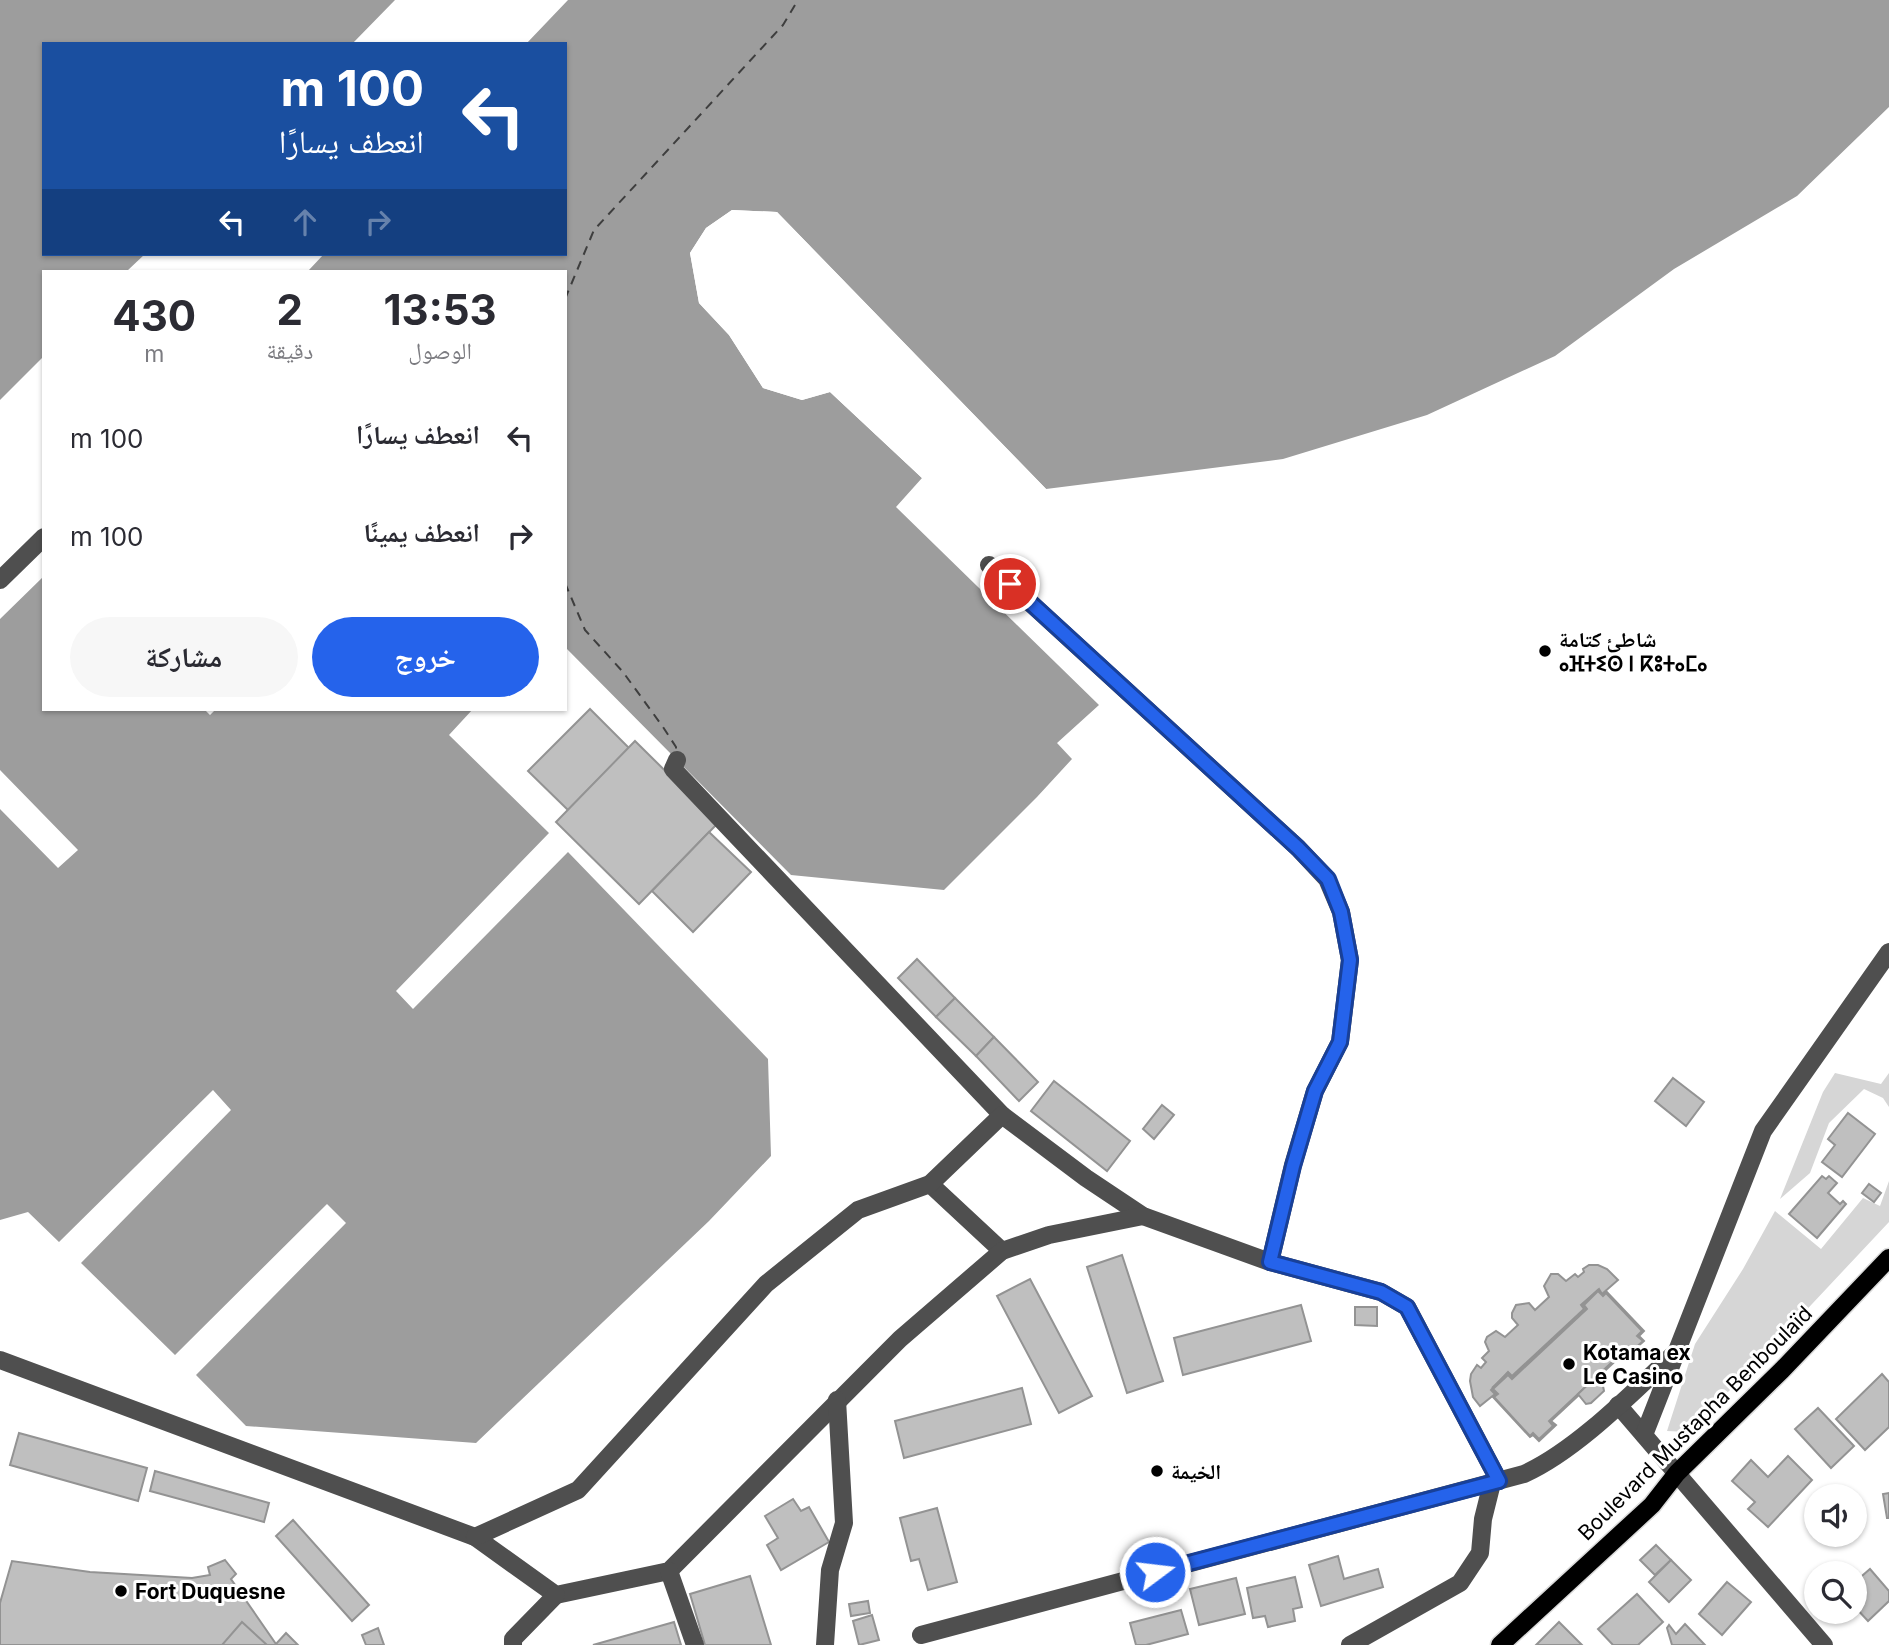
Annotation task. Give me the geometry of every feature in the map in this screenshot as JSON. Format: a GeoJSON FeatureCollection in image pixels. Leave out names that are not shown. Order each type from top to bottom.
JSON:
{"type":"FeatureCollection","features":[{"type":"Feature","properties":{"kind":"main road","name":"Boulevard Mustapha Benboulaïd"},"geometry":{"type":"LineString","coordinates":[[1500,1645],[1651,1506],[1677,1474],[1887,1265]]}},
{"type":"Feature","properties":{"kind":"street"},"geometry":{"type":"LineString","coordinates":[[0,580],[42,539]]}},
{"type":"Feature","properties":{"kind":"street"},"geometry":{"type":"LineString","coordinates":[[989,565],[1298,848],[1328,879],[1341,912],[1350,960],[1340,1042],[1311,1104],[1270,1262]]}},
{"type":"Feature","properties":{"kind":"street"},"geometry":{"type":"LineString","coordinates":[[677,760],[673,769],[1002,1115],[1086,1178],[1143,1216],[1270,1262],[1381,1292],[1407,1307],[1496,1482],[1483,1519],[1480,1553],[1460,1583],[1350,1645]]}},
{"type":"Feature","properties":{"kind":"street"},"geometry":{"type":"LineString","coordinates":[[1644,1435],[1763,1131],[1889,952]]}},
{"type":"Feature","properties":{"kind":"street"},"geometry":{"type":"LineString","coordinates":[[475,1537],[578,1490],[766,1284],[858,1210],[930,1184],[1002,1115]]}},
{"type":"Feature","properties":{"kind":"street"},"geometry":{"type":"LineString","coordinates":[[930,1184],[1002,1251]]}},
{"type":"Feature","properties":{"kind":"street"},"geometry":{"type":"LineString","coordinates":[[513,1645],[513,1639],[556,1595],[669,1571],[900,1339],[1002,1251],[1049,1235],[1143,1216]]}},
{"type":"Feature","properties":{"kind":"street"},"geometry":{"type":"LineString","coordinates":[[921,1634],[1524,1474],[1544,1465],[1618,1405],[1677,1351]]}},
{"type":"Feature","properties":{"kind":"street"},"geometry":{"type":"LineString","coordinates":[[0,1360],[475,1537],[556,1595]]}},
{"type":"Feature","properties":{"kind":"street"},"geometry":{"type":"LineString","coordinates":[[825,1645],[830,1570],[844,1523],[837,1401]]}},
{"type":"Feature","properties":{"kind":"street"},"geometry":{"type":"LineString","coordinates":[[1618,1405],[1824,1645]]}},
{"type":"Feature","properties":{"kind":"street"},"geometry":{"type":"LineString","coordinates":[[669,1571],[695,1645]]}},
{"type":"Feature","properties":{"kind":"shaded area"},"geometry":{"type":"Polygon","coordinates":[[[0,0],[395,0],[354,42],[42,42],[42,256],[143,256],[128,270],[42,270],[42,358],[0,400],[0,0]]]}},
{"type":"Feature","properties":{"kind":"shaded area"},"geometry":{"type":"Polygon","coordinates":[[[568,0],[1889,0],[1889,107],[1797,196],[1674,269],[1555,356],[1427,415],[1283,459],[1046,489],[777,212],[732,210],[706,228],[690,253],[699,303],[729,335],[763,388],[802,400],[830,392],[922,478],[896,507],[1099,705],[1057,743],[1072,759],[944,890],[791,875],[567,649],[567,270],[309,270],[322,256],[567,256],[567,42],[528,42],[568,0]]]}},
{"type":"Feature","properties":{"kind":"shaded area"},"geometry":{"type":"Polygon","coordinates":[[[42,578],[42,711],[206,711],[210,715],[214,711],[471,711],[449,735],[549,833],[396,991],[413,1009],[568,852],[768,1059],[771,1156],[709,1221],[476,1443],[246,1426],[196,1375],[346,1223],[327,1204],[175,1355],[81,1263],[231,1110],[213,1090],[59,1242],[28,1212],[0,1220],[0,809],[58,868],[78,850],[0,770],[0,619],[42,578]]]}},
{"type":"Feature","properties":{"kind":"shaded area"},"geometry":{"type":"Polygon","coordinates":[[[1835,1073],[1881,1084],[1889,1073],[1889,1107],[1883,1098],[1864,1089],[1829,1123],[1810,1173],[1780,1199],[1823,1092],[1835,1073]]]}},
{"type":"Feature","properties":{"kind":"shaded area"},"geometry":{"type":"Polygon","coordinates":[[[1889,1181],[1889,1222],[1688,1432],[1667,1431],[1695,1344],[1743,1269],[1775,1211],[1821,1249],[1863,1198],[1880,1206],[1889,1181]]]}},
{"type":"Feature","properties":{"kind":"pier"},"geometry":{"type":"Polygon","coordinates":[[[732,210],[777,212],[1049,492],[1043,491],[776,215],[733,214],[709,231],[693,253],[702,302],[732,332],[765,385],[802,396],[831,389],[924,475],[922,478],[830,392],[802,400],[763,388],[729,335],[699,303],[690,253],[706,228],[732,210]]]}},
{"type":"Feature","properties":{"kind":"building"},"geometry":{"type":"Polygon","coordinates":[[[590,709],[629,748],[568,810],[528,771],[590,709]]]}},
{"type":"Feature","properties":{"kind":"building"},"geometry":{"type":"Polygon","coordinates":[[[635,741],[718,823],[639,904],[556,822],[635,741]]]}},
{"type":"Feature","properties":{"kind":"building"},"geometry":{"type":"Polygon","coordinates":[[[709,832],[751,872],[693,932],[652,891],[709,832]]]}},
{"type":"Feature","properties":{"kind":"building"},"geometry":{"type":"Polygon","coordinates":[[[917,959],[955,998],[936,1017],[898,978],[917,959]]]}},
{"type":"Feature","properties":{"kind":"building"},"geometry":{"type":"Polygon","coordinates":[[[955,998],[994,1037],[976,1056],[936,1017],[955,998]]]}},
{"type":"Feature","properties":{"kind":"building"},"geometry":{"type":"Polygon","coordinates":[[[994,1037],[1038,1082],[1019,1101],[976,1056],[994,1037]]]}},
{"type":"Feature","properties":{"kind":"building"},"geometry":{"type":"Polygon","coordinates":[[[1673,1078],[1704,1102],[1686,1126],[1655,1101],[1673,1078]]]}},
{"type":"Feature","properties":{"kind":"building"},"geometry":{"type":"Polygon","coordinates":[[[1054,1081],[1130,1141],[1107,1171],[1031,1111],[1054,1081]]]}},
{"type":"Feature","properties":{"kind":"building"},"geometry":{"type":"Polygon","coordinates":[[[1162,1105],[1174,1115],[1154,1139],[1143,1129],[1162,1105]]]}},
{"type":"Feature","properties":{"kind":"building"},"geometry":{"type":"Polygon","coordinates":[[[1848,1113],[1875,1134],[1842,1177],[1822,1162],[1835,1145],[1828,1139],[1848,1113]]]}},
{"type":"Feature","properties":{"kind":"building"},"geometry":{"type":"Polygon","coordinates":[[[1822,1176],[1826,1179],[1829,1176],[1837,1183],[1828,1193],[1840,1204],[1843,1201],[1846,1204],[1817,1238],[1789,1214],[1822,1176]]]}},
{"type":"Feature","properties":{"kind":"building"},"geometry":{"type":"Polygon","coordinates":[[[1869,1184],[1881,1193],[1874,1202],[1862,1193],[1869,1184]]]}},
{"type":"Feature","properties":{"kind":"building"},"geometry":{"type":"Polygon","coordinates":[[[1122,1255],[1163,1381],[1127,1393],[1087,1267],[1122,1255]]]}},
{"type":"Feature","properties":{"kind":"building"},"geometry":{"type":"Polygon","coordinates":[[[1589,1265],[1607,1269],[1618,1280],[1602,1294],[1599,1289],[1581,1305],[1584,1309],[1512,1376],[1508,1372],[1491,1390],[1495,1394],[1480,1406],[1473,1397],[1470,1381],[1477,1365],[1481,1368],[1486,1362],[1482,1358],[1489,1351],[1485,1342],[1487,1337],[1496,1331],[1505,1337],[1518,1325],[1512,1318],[1516,1305],[1529,1303],[1535,1310],[1549,1297],[1544,1286],[1551,1274],[1558,1274],[1566,1281],[1575,1274],[1578,1277],[1589,1265]]]}},
{"type":"Feature","properties":{"kind":"building"},"geometry":{"type":"Polygon","coordinates":[[[1030,1279],[1092,1396],[1059,1413],[997,1296],[1030,1279]]]}},
{"type":"Feature","properties":{"kind":"building"},"geometry":{"type":"Polygon","coordinates":[[[1598,1290],[1603,1295],[1606,1291],[1644,1331],[1606,1293],[1603,1296],[1598,1291],[1583,1305],[1587,1309],[1512,1377],[1586,1309],[1582,1305],[1598,1290]]]}},
{"type":"Feature","properties":{"kind":"building","name":"Kotama ex Le Casino"},"geometry":{"type":"Polygon","coordinates":[[[1598,1291],[1603,1296],[1606,1293],[1642,1331],[1637,1336],[1643,1341],[1629,1354],[1625,1350],[1549,1421],[1553,1426],[1539,1439],[1533,1433],[1530,1436],[1494,1397],[1498,1394],[1493,1389],[1508,1375],[1512,1379],[1587,1309],[1584,1305],[1598,1291]]]}},
{"type":"Feature","properties":{"kind":"building"},"geometry":{"type":"Polygon","coordinates":[[[1301,1305],[1311,1341],[1183,1375],[1174,1338],[1301,1305]]]}},
{"type":"Feature","properties":{"kind":"building"},"geometry":{"type":"Polygon","coordinates":[[[1355,1307],[1377,1307],[1377,1326],[1355,1325],[1355,1307]]]}},
{"type":"Feature","properties":{"kind":"building"},"geometry":{"type":"Polygon","coordinates":[[[1643,1332],[1639,1336],[1644,1341],[1627,1356],[1624,1353],[1551,1421],[1556,1425],[1539,1441],[1533,1435],[1530,1437],[1493,1397],[1496,1394],[1492,1390],[1498,1394],[1494,1397],[1530,1436],[1533,1433],[1539,1439],[1554,1425],[1549,1421],[1625,1351],[1627,1355],[1643,1341],[1638,1336],[1643,1332]]]}},
{"type":"Feature","properties":{"kind":"building"},"geometry":{"type":"Polygon","coordinates":[[[1882,1374],[1889,1382],[1889,1427],[1865,1450],[1836,1419],[1882,1374]]]}},
{"type":"Feature","properties":{"kind":"building"},"geometry":{"type":"Polygon","coordinates":[[[1596,1377],[1604,1391],[1591,1403],[1586,1404],[1578,1394],[1596,1377]]]}},
{"type":"Feature","properties":{"kind":"building"},"geometry":{"type":"Polygon","coordinates":[[[1022,1388],[1031,1424],[904,1458],[895,1421],[1022,1388]]]}},
{"type":"Feature","properties":{"kind":"building"},"geometry":{"type":"Polygon","coordinates":[[[1818,1408],[1854,1446],[1831,1468],[1795,1429],[1818,1408]]]}},
{"type":"Feature","properties":{"kind":"building"},"geometry":{"type":"Polygon","coordinates":[[[19,1433],[147,1468],[138,1501],[10,1465],[19,1433]]]}},
{"type":"Feature","properties":{"kind":"building"},"geometry":{"type":"Polygon","coordinates":[[[1788,1456],[1812,1480],[1804,1484],[1804,1489],[1768,1527],[1748,1509],[1755,1502],[1732,1481],[1751,1460],[1768,1477],[1788,1456]]]}},
{"type":"Feature","properties":{"kind":"building"},"geometry":{"type":"Polygon","coordinates":[[[155,1471],[269,1503],[264,1522],[150,1491],[155,1471]]]}},
{"type":"Feature","properties":{"kind":"building"},"geometry":{"type":"Polygon","coordinates":[[[1889,1493],[1889,1518],[1887,1518],[1883,1494],[1889,1493]]]}},
{"type":"Feature","properties":{"kind":"building"},"geometry":{"type":"Polygon","coordinates":[[[793,1499],[801,1511],[809,1507],[829,1542],[781,1570],[767,1545],[778,1538],[765,1516],[793,1499]]]}},
{"type":"Feature","properties":{"kind":"building"},"geometry":{"type":"Polygon","coordinates":[[[937,1508],[957,1582],[928,1590],[919,1559],[911,1561],[900,1518],[937,1508]]]}},
{"type":"Feature","properties":{"kind":"building"},"geometry":{"type":"Polygon","coordinates":[[[293,1520],[369,1605],[352,1621],[276,1536],[293,1520]]]}},
{"type":"Feature","properties":{"kind":"building"},"geometry":{"type":"Polygon","coordinates":[[[1656,1545],[1671,1560],[1655,1575],[1640,1560],[1656,1545]]]}},
{"type":"Feature","properties":{"kind":"building"},"geometry":{"type":"Polygon","coordinates":[[[1338,1556],[1344,1579],[1378,1569],[1383,1587],[1321,1606],[1309,1565],[1338,1556]]]}},
{"type":"Feature","properties":{"kind":"building","name":"Fort Duquesne"},"geometry":{"type":"Polygon","coordinates":[[[225,1560],[236,1574],[231,1579],[276,1644],[286,1633],[298,1645],[0,1645],[0,1603],[12,1561],[90,1572],[192,1578],[210,1575],[208,1567],[225,1560]]]}},
{"type":"Feature","properties":{"kind":"building"},"geometry":{"type":"Polygon","coordinates":[[[1671,1560],[1691,1580],[1669,1602],[1649,1582],[1671,1560]]]}},
{"type":"Feature","properties":{"kind":"building"},"geometry":{"type":"Polygon","coordinates":[[[1870,1569],[1889,1591],[1889,1601],[1868,1621],[1867,1620],[1867,1572],[1870,1569]]]}},
{"type":"Feature","properties":{"kind":"building"},"geometry":{"type":"Polygon","coordinates":[[[750,1576],[771,1645],[705,1645],[690,1594],[750,1576]]]}},
{"type":"Feature","properties":{"kind":"building"},"geometry":{"type":"Polygon","coordinates":[[[1295,1577],[1302,1607],[1293,1609],[1295,1621],[1268,1627],[1265,1616],[1253,1618],[1247,1588],[1295,1577]]]}},
{"type":"Feature","properties":{"kind":"building"},"geometry":{"type":"Polygon","coordinates":[[[1236,1578],[1245,1614],[1199,1625],[1190,1589],[1236,1578]]]}},
{"type":"Feature","properties":{"kind":"building"},"geometry":{"type":"Polygon","coordinates":[[[1727,1582],[1751,1602],[1722,1635],[1699,1614],[1727,1582]]]}},
{"type":"Feature","properties":{"kind":"building"},"geometry":{"type":"Polygon","coordinates":[[[1637,1594],[1663,1622],[1638,1645],[1613,1645],[1598,1629],[1637,1594]]]}},
{"type":"Feature","properties":{"kind":"building"},"geometry":{"type":"Polygon","coordinates":[[[868,1601],[870,1613],[851,1616],[849,1604],[868,1601]]]}},
{"type":"Feature","properties":{"kind":"building"},"geometry":{"type":"Polygon","coordinates":[[[1181,1610],[1188,1634],[1136,1645],[1130,1623],[1181,1610]]]}},
{"type":"Feature","properties":{"kind":"building"},"geometry":{"type":"Polygon","coordinates":[[[872,1615],[879,1640],[859,1645],[853,1621],[872,1615]]]}},
{"type":"Feature","properties":{"kind":"building"},"geometry":{"type":"Polygon","coordinates":[[[242,1622],[267,1645],[222,1645],[242,1622]]]}},
{"type":"Feature","properties":{"kind":"building"},"geometry":{"type":"Polygon","coordinates":[[[674,1622],[681,1645],[593,1645],[674,1622]]]}},
{"type":"Feature","properties":{"kind":"building"},"geometry":{"type":"Polygon","coordinates":[[[1559,1622],[1582,1645],[1536,1645],[1559,1622]]]}},
{"type":"Feature","properties":{"kind":"building"},"geometry":{"type":"Polygon","coordinates":[[[1685,1624],[1705,1645],[1672,1645],[1667,1628],[1669,1625],[1676,1634],[1685,1624]]]}},
{"type":"Feature","properties":{"kind":"building"},"geometry":{"type":"Polygon","coordinates":[[[378,1628],[384,1645],[366,1645],[362,1635],[378,1628]]]}},
{"type":"Feature","properties":{"kind":"ferry route"},"geometry":{"type":"LineString","coordinates":[[567,294],[594,230],[783,25],[798,0]]}},
{"type":"Feature","properties":{"kind":"ferry route"},"geometry":{"type":"LineString","coordinates":[[567,588],[585,630],[623,672],[663,727],[676,747],[676,753]]}},
{"type":"Feature","properties":{"kind":"place","name":"شاطئ كتامة ⴰⴼⵜⵉⵙ ⵏ ⴽⵓⵜⴰⵎⴰ"},"geometry":{"type":"Point","coordinates":[1545,651]}},
{"type":"Feature","properties":{"kind":"place","name":"Kotama ex Le Casino"},"geometry":{"type":"Point","coordinates":[1569,1364]}},
{"type":"Feature","properties":{"kind":"place","name":"الخيمة"},"geometry":{"type":"Point","coordinates":[1157,1471]}},
{"type":"Feature","properties":{"kind":"place","name":"Fort Duquesne"},"geometry":{"type":"Point","coordinates":[121,1591]}},
{"type":"Feature","properties":{"kind":"route"},"geometry":{"type":"LineString","coordinates":[[1010,584],[1298,848],[1328,879],[1341,912],[1350,960],[1340,1042],[1315,1091],[1293,1166],[1270,1262],[1381,1292],[1407,1307],[1499,1481],[1155,1572]]}}]}
